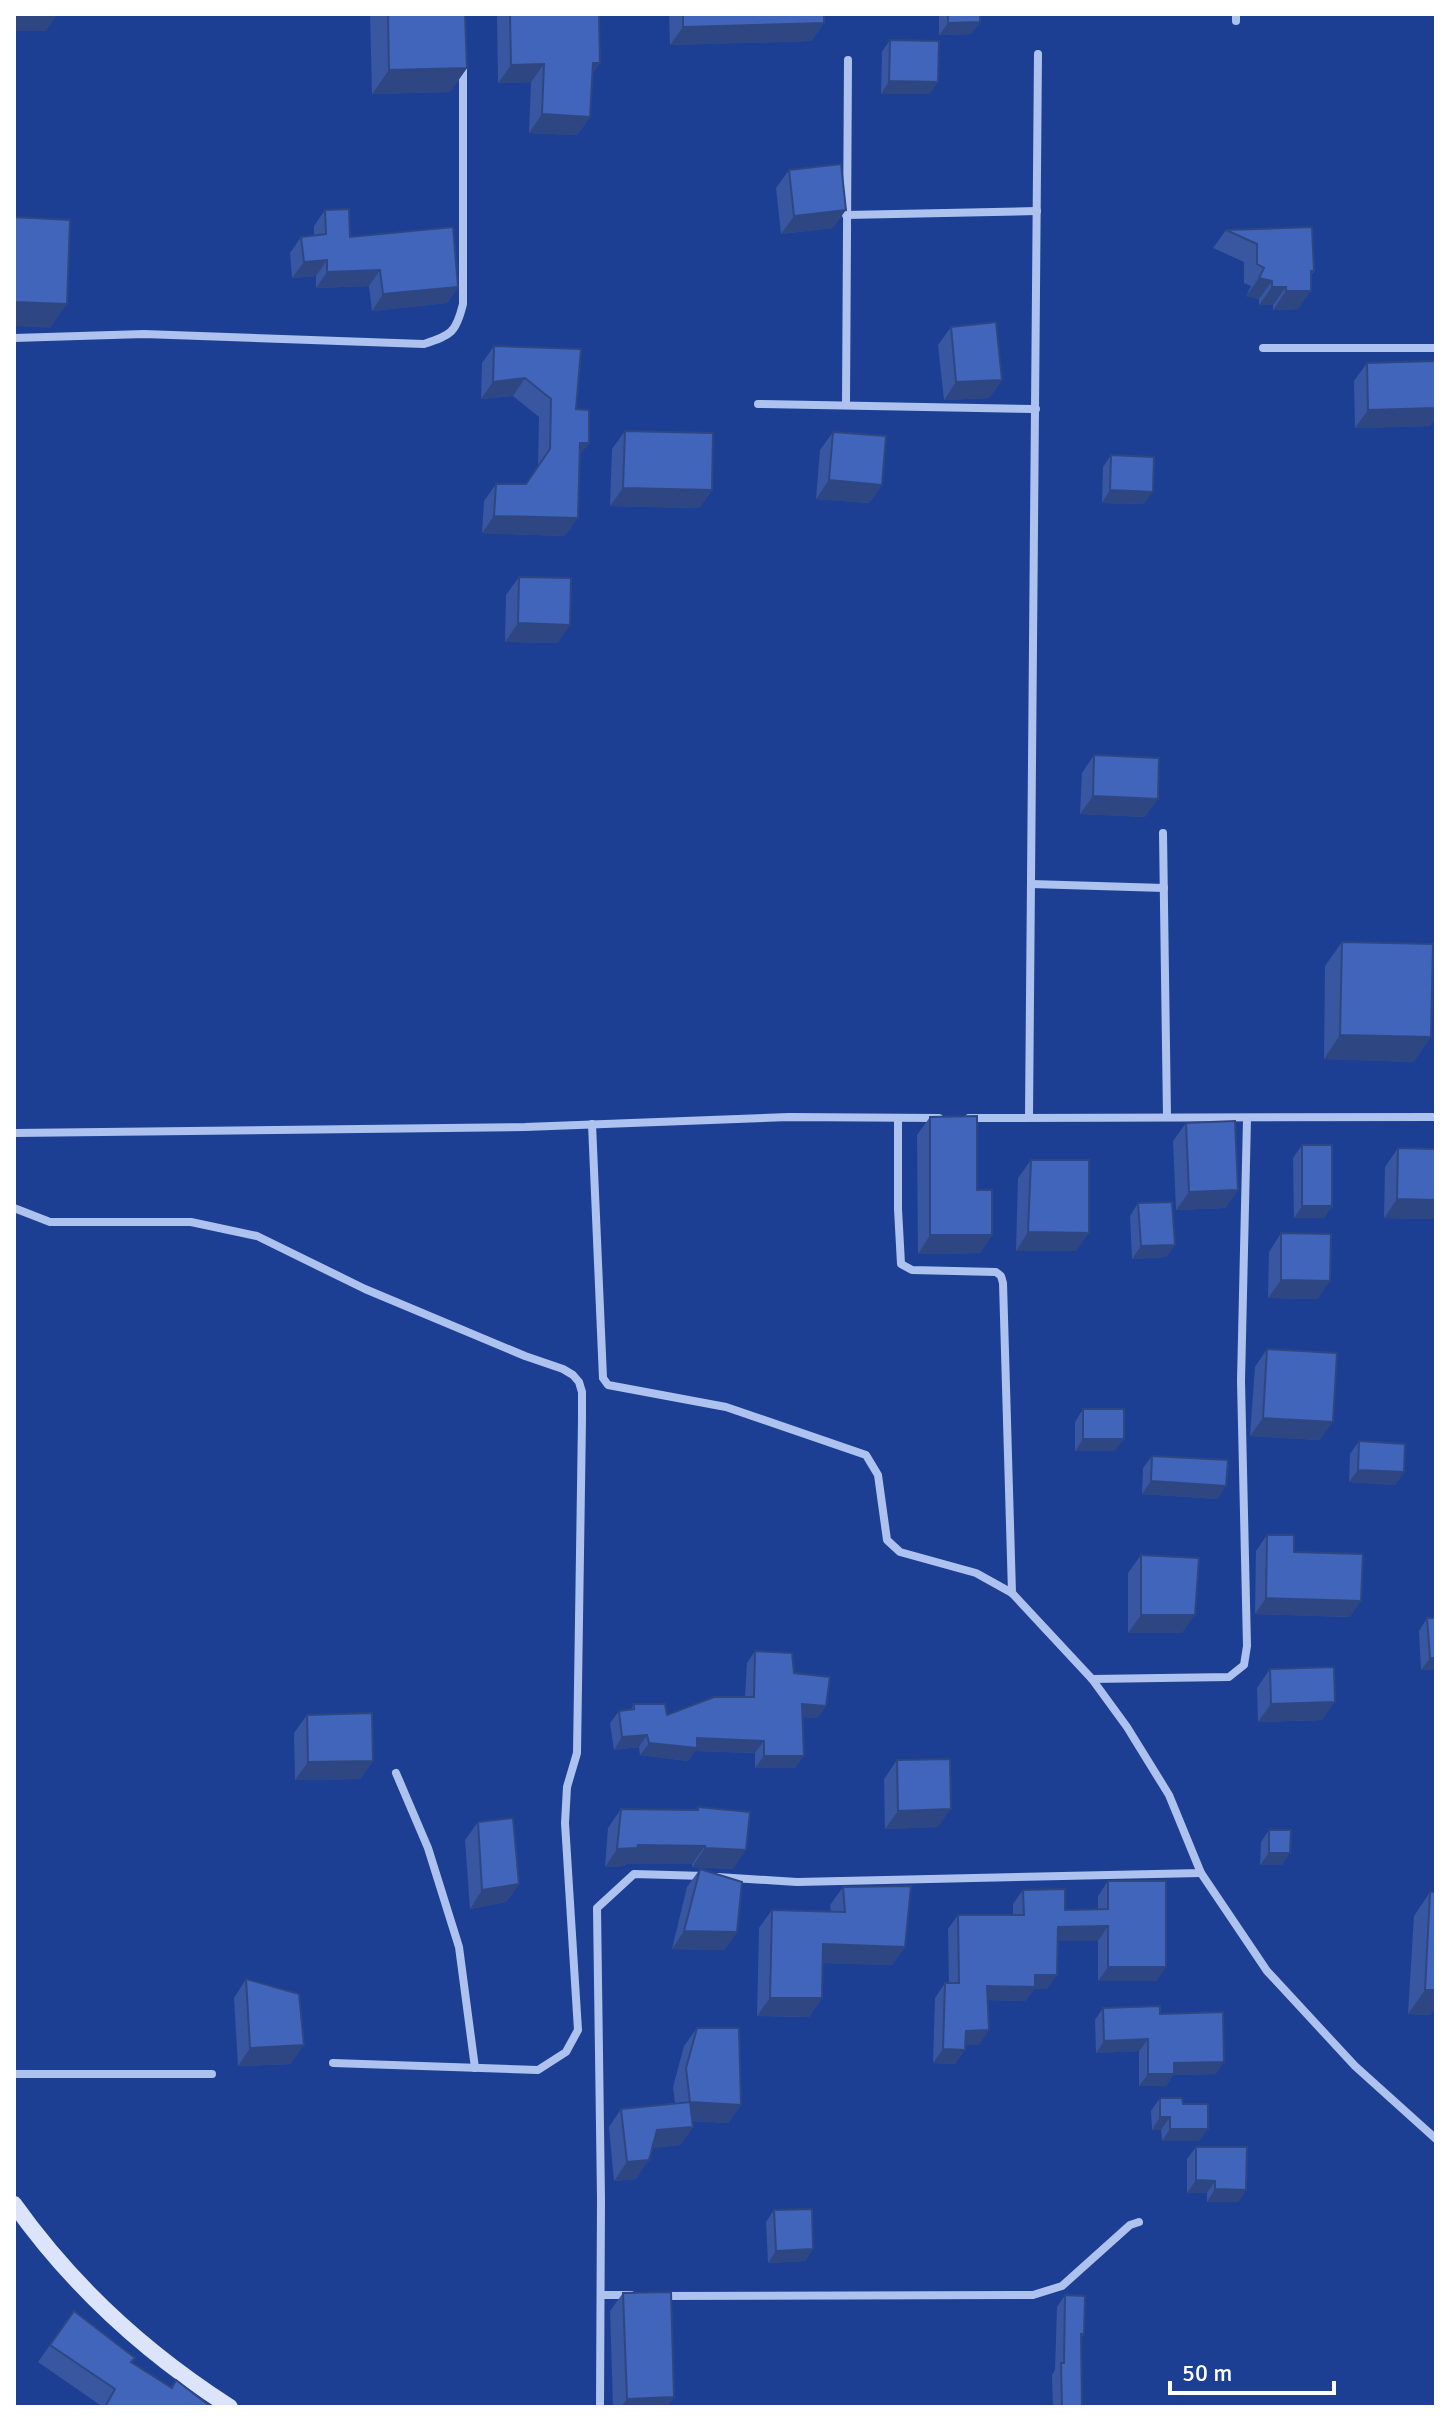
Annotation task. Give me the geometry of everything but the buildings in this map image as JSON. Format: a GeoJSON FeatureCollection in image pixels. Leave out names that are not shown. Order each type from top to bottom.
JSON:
{"type":"FeatureCollection","features":[{"type":"Feature","properties":{"kind":"main road"},"geometry":{"type":"LineString","coordinates":[[14,2204],[65,2271],[102,2309],[230,2407]]}},
{"type":"Feature","properties":{"kind":"street"},"geometry":{"type":"LineString","coordinates":[[1029,1117],[1038,54]]}},
{"type":"Feature","properties":{"kind":"street"},"geometry":{"type":"LineString","coordinates":[[14,338],[158,334],[424,344],[451,334],[458,323],[463,304],[463,60]]}},
{"type":"Feature","properties":{"kind":"street"},"geometry":{"type":"LineString","coordinates":[[846,405],[848,60]]}},
{"type":"Feature","properties":{"kind":"street"},"geometry":{"type":"LineString","coordinates":[[846,215],[1037,211]]}},
{"type":"Feature","properties":{"kind":"street"},"geometry":{"type":"LineString","coordinates":[[1263,348],[1436,348]]}},
{"type":"Feature","properties":{"kind":"street"},"geometry":{"type":"LineString","coordinates":[[758,404],[1036,409]]}},
{"type":"Feature","properties":{"kind":"street"},"geometry":{"type":"LineString","coordinates":[[1163,833],[1167,1117]]}},
{"type":"Feature","properties":{"kind":"street"},"geometry":{"type":"LineString","coordinates":[[1031,884],[1164,888]]}},
{"type":"Feature","properties":{"kind":"street"},"geometry":{"type":"LineString","coordinates":[[14,1133],[525,1127],[789,1117],[1436,1117]]}},
{"type":"Feature","properties":{"kind":"street"},"geometry":{"type":"LineString","coordinates":[[898,1119],[901,1264],[912,1270],[996,1272],[1003,1283],[1012,1593]]}},
{"type":"Feature","properties":{"kind":"street"},"geometry":{"type":"LineString","coordinates":[[1092,1679],[1229,1677],[1244,1665],[1247,1646],[1241,1381],[1247,1119]]}},
{"type":"Feature","properties":{"kind":"street"},"geometry":{"type":"LineString","coordinates":[[592,1124],[603,1378],[608,1385],[726,1407],[866,1455],[878,1475],[887,1540],[900,1552],[976,1573],[1012,1593],[1092,1679],[1127,1727],[1169,1795],[1201,1873],[1267,1971],[1355,2066],[1436,2139]]}},
{"type":"Feature","properties":{"kind":"street"},"geometry":{"type":"LineString","coordinates":[[14,1208],[50,1222],[191,1222],[257,1236],[365,1289],[563,1369],[579,1382],[582,1420],[577,1753],[567,1787],[565,1823],[578,2030],[566,2052],[538,2070],[333,2063]]}},
{"type":"Feature","properties":{"kind":"street"},"geometry":{"type":"LineString","coordinates":[[396,1773],[428,1848],[459,1947],[475,2068]]}},
{"type":"Feature","properties":{"kind":"street"},"geometry":{"type":"LineString","coordinates":[[600,2407],[600,2099],[596,1914],[600,1904],[630,1876],[639,1873],[797,1882],[1201,1873]]}},
{"type":"Feature","properties":{"kind":"street"},"geometry":{"type":"LineString","coordinates":[[14,2074],[212,2074]]}},
{"type":"Feature","properties":{"kind":"street"},"geometry":{"type":"LineString","coordinates":[[601,2295],[1033,2295],[1062,2286],[1130,2225],[1139,2222]]}}]}
